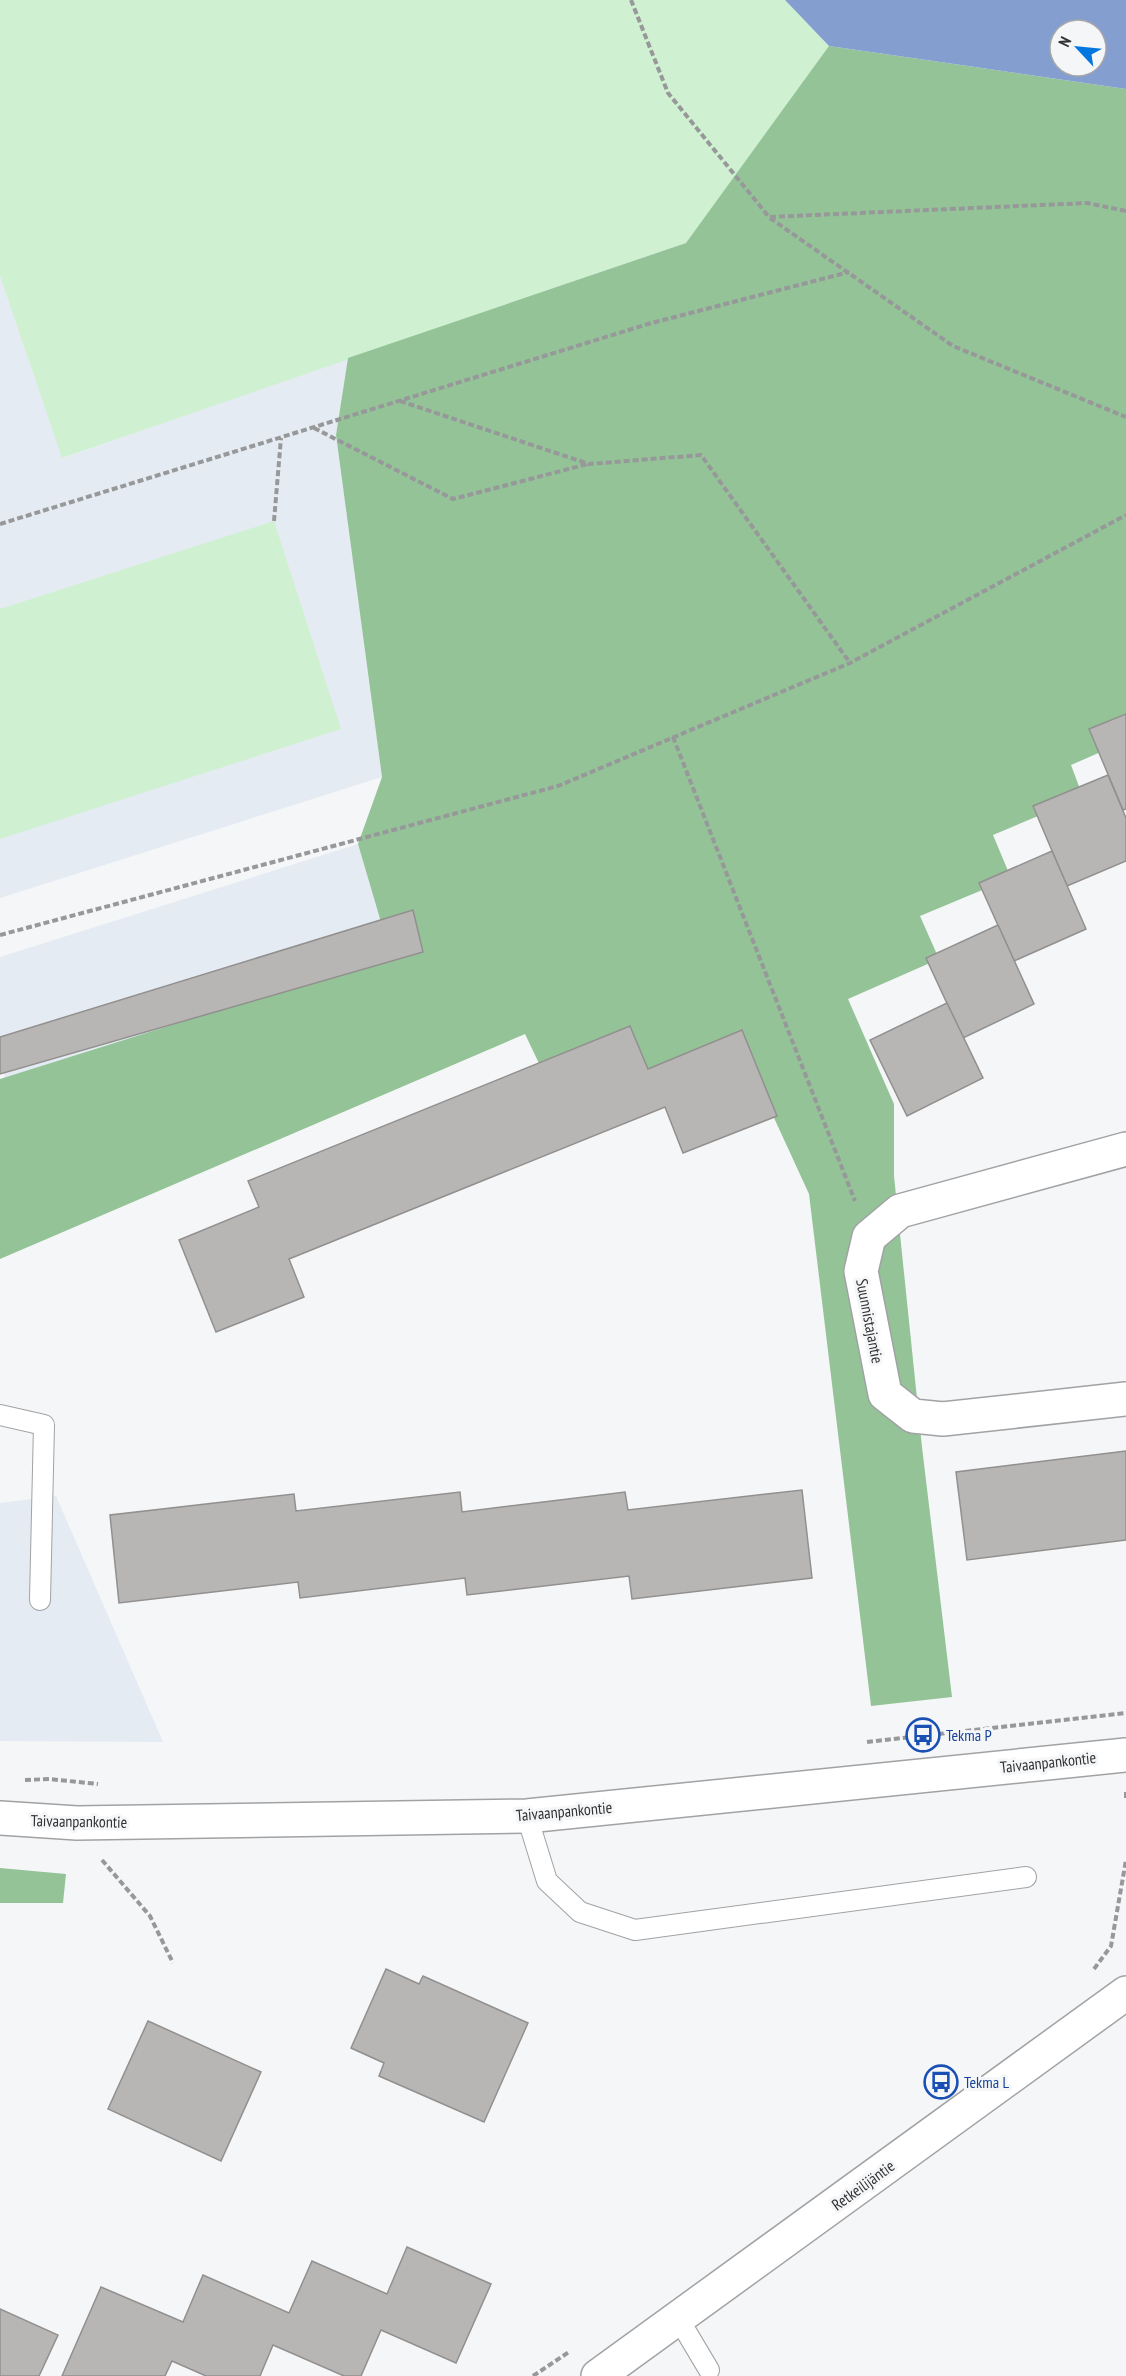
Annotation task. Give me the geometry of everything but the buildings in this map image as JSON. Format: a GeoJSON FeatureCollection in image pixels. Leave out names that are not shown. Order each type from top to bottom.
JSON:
{"type":"FeatureCollection","features":[{"type":"Feature","properties":{"kind":"street"},"geometry":{"type":"LineString","coordinates":[[869,1237],[900,1211],[1126,1149]]}},
{"type":"Feature","properties":{"kind":"street","name":"Suunnistajantie"},"geometry":{"type":"LineString","coordinates":[[869,1237],[861,1270],[885,1394],[913,1416],[943,1419],[1126,1399]]}},
{"type":"Feature","properties":{"kind":"street","name":"Taivaanpankontie"},"geometry":{"type":"LineString","coordinates":[[0,1818],[77,1823],[527,1816],[1126,1755]]}},
{"type":"Feature","properties":{"kind":"street","name":"Retkeilijäntie"},"geometry":{"type":"LineString","coordinates":[[598,2376],[1126,1993]]}},
{"type":"Feature","properties":{"kind":"lane"},"geometry":{"type":"LineString","coordinates":[[0,1415],[44,1425],[40,1600]]}},
{"type":"Feature","properties":{"kind":"lane"},"geometry":{"type":"LineString","coordinates":[[527,1816],[546,1881],[580,1912],[635,1930],[1026,1877]]}},
{"type":"Feature","properties":{"kind":"lane"},"geometry":{"type":"LineString","coordinates":[[678,2318],[709,2370]]}},
{"type":"Feature","properties":{"kind":"path"},"geometry":{"type":"LineString","coordinates":[[631,0],[668,93],[769,217],[953,346],[1126,417]]}},
{"type":"Feature","properties":{"kind":"path"},"geometry":{"type":"LineString","coordinates":[[769,217],[1087,203],[1126,211]]}},
{"type":"Feature","properties":{"kind":"path"},"geometry":{"type":"LineString","coordinates":[[0,524],[648,324],[849,272]]}},
{"type":"Feature","properties":{"kind":"path"},"geometry":{"type":"LineString","coordinates":[[399,401],[589,464]]}},
{"type":"Feature","properties":{"kind":"path"},"geometry":{"type":"LineString","coordinates":[[313,428],[453,499],[589,464],[701,454],[850,663]]}},
{"type":"Feature","properties":{"kind":"path"},"geometry":{"type":"LineString","coordinates":[[274,521],[281,438]]}},
{"type":"Feature","properties":{"kind":"path"},"geometry":{"type":"LineString","coordinates":[[0,935],[558,786],[850,663],[1126,515]]}},
{"type":"Feature","properties":{"kind":"path"},"geometry":{"type":"LineString","coordinates":[[674,738],[869,1237]]}},
{"type":"Feature","properties":{"kind":"path"},"geometry":{"type":"LineString","coordinates":[[865,1742],[1126,1713]]}},
{"type":"Feature","properties":{"kind":"path"},"geometry":{"type":"LineString","coordinates":[[20,1780],[49,1779],[107,1784]]}},
{"type":"Feature","properties":{"kind":"path"},"geometry":{"type":"LineString","coordinates":[[96,1854],[150,1916],[172,1963]]}},
{"type":"Feature","properties":{"kind":"path"},"geometry":{"type":"LineString","coordinates":[[1092,1971],[1112,1946],[1126,1860]]}},
{"type":"Feature","properties":{"kind":"path"},"geometry":{"type":"LineString","coordinates":[[533,2376],[573,2349]]}},
{"type":"Feature","properties":{"kind":"shaded area"},"geometry":{"type":"Polygon","coordinates":[[[0,276],[63,458],[348,358],[336,435],[382,777],[0,898],[0,276]]]}},
{"type":"Feature","properties":{"kind":"shaded area"},"geometry":{"type":"Polygon","coordinates":[[[358,844],[392,956],[5,1078],[0,1061],[0,957],[358,844]]]}},
{"type":"Feature","properties":{"kind":"shaded area"},"geometry":{"type":"Polygon","coordinates":[[[56,1496],[163,1742],[0,1741],[0,1503],[56,1496]]]}},
{"type":"Feature","properties":{"kind":"green space"},"geometry":{"type":"Polygon","coordinates":[[[0,0],[785,0],[829,46],[1126,100],[686,243],[62,458],[0,276],[0,0]]]}},
{"type":"Feature","properties":{"kind":"green space"},"geometry":{"type":"Polygon","coordinates":[[[829,46],[1126,89],[1126,741],[1071,765],[1083,797],[993,835],[1011,878],[920,916],[939,959],[848,999],[894,1104],[894,1176],[922,1447],[952,1697],[871,1706],[809,1194],[740,1044],[653,1082],[545,1076],[525,1034],[0,1259],[0,1079],[391,956],[358,844],[382,777],[336,435],[348,358],[686,243],[829,46]]]}},
{"type":"Feature","properties":{"kind":"green space"},"geometry":{"type":"Polygon","coordinates":[[[274,521],[341,729],[0,839],[0,609],[274,521]]]}},
{"type":"Feature","properties":{"kind":"green space"},"geometry":{"type":"Polygon","coordinates":[[[0,1868],[66,1874],[63,1903],[0,1903],[0,1868]]]}},
{"type":"Feature","properties":{"kind":"water"},"geometry":{"type":"Polygon","coordinates":[[[785,0],[1126,0],[1126,89],[1050,78],[1108,78],[1108,18],[1048,18],[1048,78],[829,46],[785,0]]]}},
{"type":"Feature","properties":{"kind":"place","name":"Tekma P"},"geometry":{"type":"Point","coordinates":[923,1735]}},
{"type":"Feature","properties":{"kind":"place","name":"Tekma L"},"geometry":{"type":"Point","coordinates":[941,2082]}}]}
